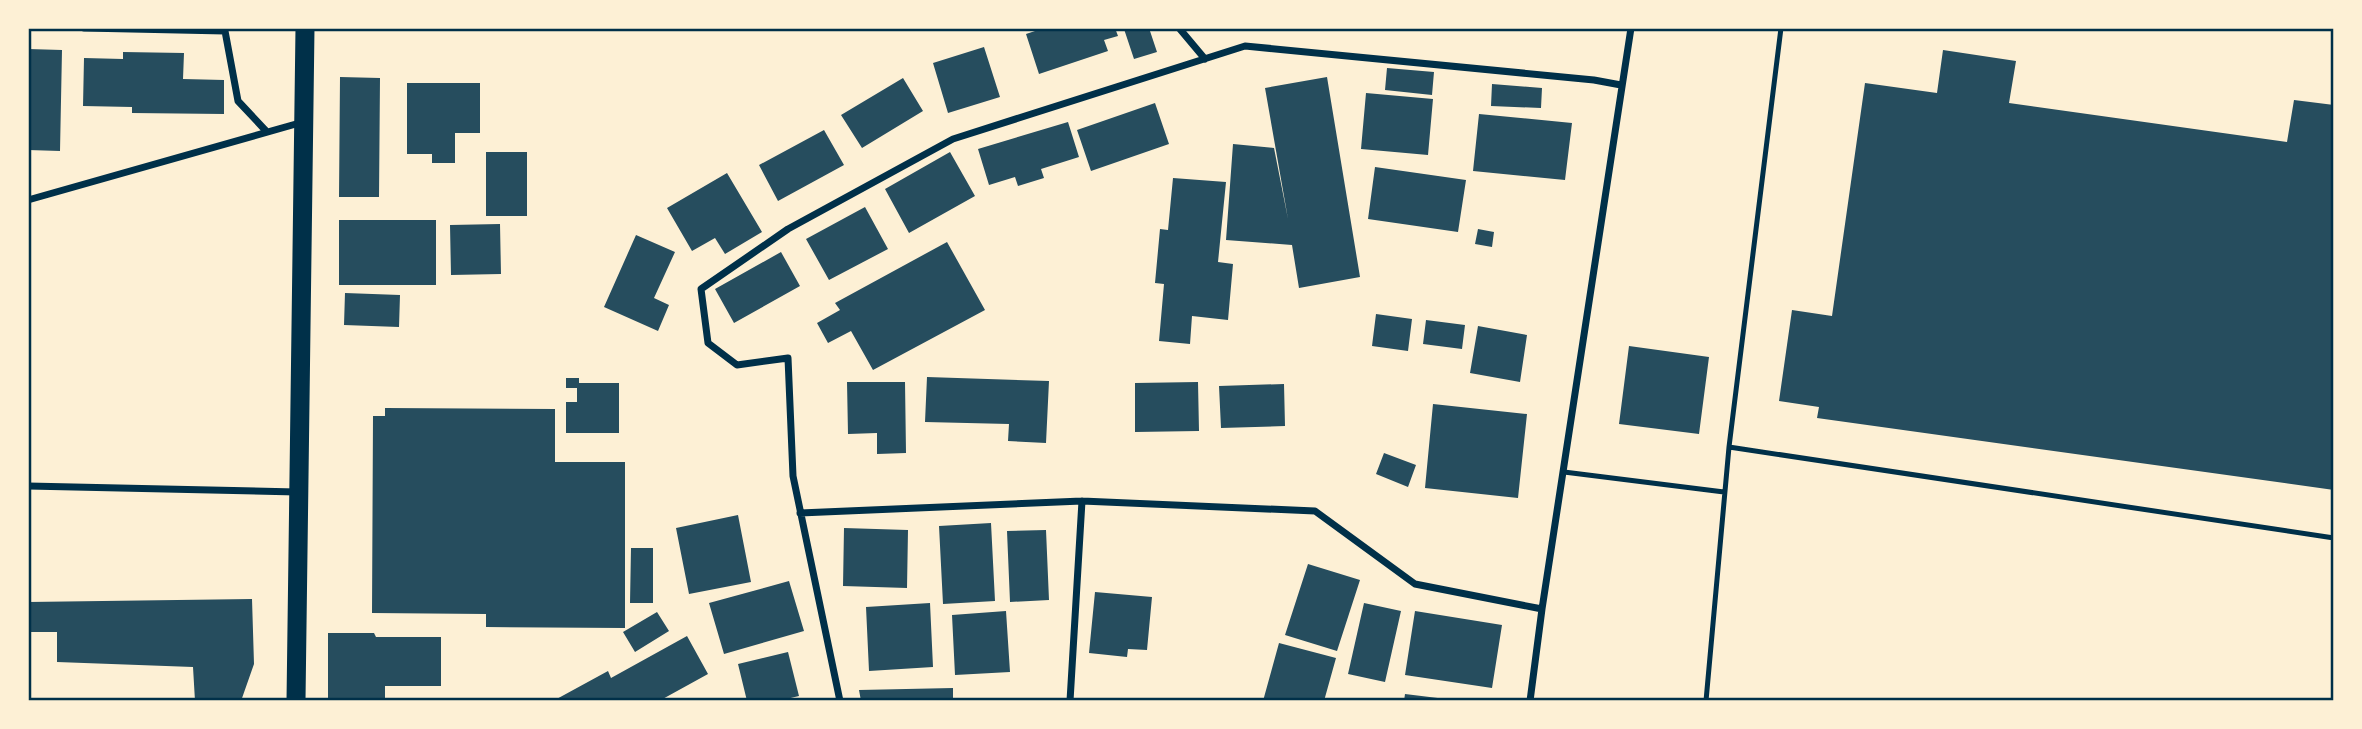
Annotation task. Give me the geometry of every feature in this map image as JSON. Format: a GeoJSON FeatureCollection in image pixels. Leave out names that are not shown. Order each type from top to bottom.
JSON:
{"type":"FeatureCollection","features":[{"type":"Feature","properties":{"kind":"highway"},"geometry":{"type":"LineString","coordinates":[[296,701],[305,28]]}},
{"type":"Feature","properties":{"kind":"street"},"geometry":{"type":"LineString","coordinates":[[84,28],[225,29],[238,101],[267,132]]}},
{"type":"Feature","properties":{"kind":"street"},"geometry":{"type":"LineString","coordinates":[[1179,28],[1205,59]]}},
{"type":"Feature","properties":{"kind":"street"},"geometry":{"type":"LineString","coordinates":[[1530,701],[1631,28]]}},
{"type":"Feature","properties":{"kind":"street"},"geometry":{"type":"LineString","coordinates":[[840,701],[793,476],[788,358],[737,365],[708,342],[701,289],[788,229],[953,139],[1245,46],[1594,80],[1621,85]]}},
{"type":"Feature","properties":{"kind":"street"},"geometry":{"type":"LineString","coordinates":[[28,200],[303,122]]}},
{"type":"Feature","properties":{"kind":"street"},"geometry":{"type":"LineString","coordinates":[[28,486],[298,492]]}},
{"type":"Feature","properties":{"kind":"street"},"geometry":{"type":"LineString","coordinates":[[800,513],[1082,501],[1315,511],[1415,584],[1542,609]]}},
{"type":"Feature","properties":{"kind":"street"},"geometry":{"type":"LineString","coordinates":[[1070,701],[1082,501]]}},
{"type":"Feature","properties":{"kind":"lane"},"geometry":{"type":"LineString","coordinates":[[1706,701],[1729,447],[1781,28]]}},
{"type":"Feature","properties":{"kind":"lane"},"geometry":{"type":"LineString","coordinates":[[1729,447],[2334,538]]}},
{"type":"Feature","properties":{"kind":"lane"},"geometry":{"type":"LineString","coordinates":[[1564,472],[1724,492]]}},
{"type":"Feature","properties":{"kind":"building"},"geometry":{"type":"Polygon","coordinates":[[[1044,28],[1115,28],[1118,36],[1104,40],[1108,51],[1039,74],[1026,34],[1044,28]]]}},
{"type":"Feature","properties":{"kind":"building"},"geometry":{"type":"Polygon","coordinates":[[[1149,28],[1157,52],[1134,59],[1124,29],[1149,28]]]}},
{"type":"Feature","properties":{"kind":"building"},"geometry":{"type":"Polygon","coordinates":[[[984,47],[1000,97],[948,113],[933,63],[984,47]]]}},
{"type":"Feature","properties":{"kind":"building"},"geometry":{"type":"Polygon","coordinates":[[[28,49],[62,50],[60,151],[28,150],[28,49]]]}},
{"type":"Feature","properties":{"kind":"building"},"geometry":{"type":"Polygon","coordinates":[[[1943,50],[2016,61],[2009,103],[2287,142],[2294,100],[2334,105],[2334,490],[1817,418],[1819,407],[1779,401],[1792,310],[1832,316],[1865,83],[1937,93],[1943,50]]]}},
{"type":"Feature","properties":{"kind":"building"},"geometry":{"type":"Polygon","coordinates":[[[123,52],[184,53],[183,79],[224,80],[224,114],[132,113],[132,107],[83,106],[84,58],[123,59],[123,52]]]}},
{"type":"Feature","properties":{"kind":"building"},"geometry":{"type":"Polygon","coordinates":[[[1387,68],[1434,72],[1432,95],[1385,90],[1387,68]]]}},
{"type":"Feature","properties":{"kind":"building"},"geometry":{"type":"Polygon","coordinates":[[[340,77],[380,78],[379,197],[339,197],[340,77]]]}},
{"type":"Feature","properties":{"kind":"building"},"geometry":{"type":"Polygon","coordinates":[[[1327,77],[1360,277],[1299,288],[1292,245],[1226,240],[1233,144],[1274,148],[1288,219],[1265,88],[1327,77]]]}},
{"type":"Feature","properties":{"kind":"building"},"geometry":{"type":"Polygon","coordinates":[[[903,78],[923,111],[862,148],[841,115],[903,78]]]}},
{"type":"Feature","properties":{"kind":"building"},"geometry":{"type":"Polygon","coordinates":[[[407,83],[480,83],[480,133],[455,133],[455,163],[432,163],[432,154],[407,154],[407,83]]]}},
{"type":"Feature","properties":{"kind":"building"},"geometry":{"type":"Polygon","coordinates":[[[1492,84],[1542,88],[1541,108],[1491,106],[1492,84]]]}},
{"type":"Feature","properties":{"kind":"building"},"geometry":{"type":"Polygon","coordinates":[[[1366,93],[1433,99],[1428,155],[1361,149],[1366,93]]]}},
{"type":"Feature","properties":{"kind":"building"},"geometry":{"type":"Polygon","coordinates":[[[1155,103],[1169,144],[1091,171],[1077,130],[1155,103]]]}},
{"type":"Feature","properties":{"kind":"building"},"geometry":{"type":"Polygon","coordinates":[[[1479,114],[1572,123],[1565,180],[1473,171],[1479,114]]]}},
{"type":"Feature","properties":{"kind":"building"},"geometry":{"type":"Polygon","coordinates":[[[1068,122],[1079,157],[1041,169],[1044,178],[1018,186],[1015,177],[989,185],[978,149],[1068,122]]]}},
{"type":"Feature","properties":{"kind":"building"},"geometry":{"type":"Polygon","coordinates":[[[824,130],[844,165],[778,201],[759,165],[824,130]]]}},
{"type":"Feature","properties":{"kind":"building"},"geometry":{"type":"Polygon","coordinates":[[[486,152],[527,152],[527,216],[486,216],[486,152]]]}},
{"type":"Feature","properties":{"kind":"building"},"geometry":{"type":"Polygon","coordinates":[[[950,152],[975,196],[909,233],[885,189],[950,152]]]}},
{"type":"Feature","properties":{"kind":"building"},"geometry":{"type":"Polygon","coordinates":[[[1375,167],[1466,180],[1458,232],[1368,219],[1375,167]]]}},
{"type":"Feature","properties":{"kind":"building"},"geometry":{"type":"Polygon","coordinates":[[[727,173],[762,232],[725,254],[715,238],[692,251],[667,208],[727,173]]]}},
{"type":"Feature","properties":{"kind":"building"},"geometry":{"type":"Polygon","coordinates":[[[1173,178],[1226,182],[1218,262],[1233,264],[1228,320],[1192,316],[1190,344],[1159,341],[1164,284],[1155,283],[1160,229],[1168,230],[1173,178]]]}},
{"type":"Feature","properties":{"kind":"building"},"geometry":{"type":"Polygon","coordinates":[[[865,207],[888,249],[829,280],[806,239],[865,207]]]}},
{"type":"Feature","properties":{"kind":"building"},"geometry":{"type":"Polygon","coordinates":[[[339,220],[436,220],[436,285],[339,285],[339,220]]]}},
{"type":"Feature","properties":{"kind":"building"},"geometry":{"type":"Polygon","coordinates":[[[500,224],[501,274],[451,275],[450,225],[500,224]]]}},
{"type":"Feature","properties":{"kind":"building"},"geometry":{"type":"Polygon","coordinates":[[[1478,229],[1494,232],[1492,247],[1475,244],[1478,229]]]}},
{"type":"Feature","properties":{"kind":"building"},"geometry":{"type":"Polygon","coordinates":[[[636,235],[675,252],[654,298],[669,305],[658,331],[604,307],[636,235]]]}},
{"type":"Feature","properties":{"kind":"building"},"geometry":{"type":"Polygon","coordinates":[[[947,242],[985,310],[873,370],[851,331],[828,343],[817,323],[840,310],[835,303],[947,242]]]}},
{"type":"Feature","properties":{"kind":"building"},"geometry":{"type":"Polygon","coordinates":[[[781,252],[800,286],[734,323],[715,289],[781,252]]]}},
{"type":"Feature","properties":{"kind":"building"},"geometry":{"type":"Polygon","coordinates":[[[345,293],[400,295],[399,327],[344,325],[345,293]]]}},
{"type":"Feature","properties":{"kind":"building"},"geometry":{"type":"Polygon","coordinates":[[[1376,314],[1412,319],[1408,351],[1372,346],[1376,314]]]}},
{"type":"Feature","properties":{"kind":"building"},"geometry":{"type":"Polygon","coordinates":[[[1426,320],[1465,325],[1462,349],[1423,344],[1426,320]]]}},
{"type":"Feature","properties":{"kind":"building"},"geometry":{"type":"Polygon","coordinates":[[[1478,326],[1527,335],[1520,382],[1470,373],[1478,326]]]}},
{"type":"Feature","properties":{"kind":"building"},"geometry":{"type":"Polygon","coordinates":[[[1629,346],[1709,357],[1699,434],[1619,424],[1629,346]]]}},
{"type":"Feature","properties":{"kind":"building"},"geometry":{"type":"Polygon","coordinates":[[[927,377],[1049,381],[1046,443],[1008,441],[1009,424],[925,422],[927,377]]]}},
{"type":"Feature","properties":{"kind":"building"},"geometry":{"type":"Polygon","coordinates":[[[566,378],[579,378],[579,383],[619,383],[619,433],[566,433],[566,402],[577,402],[577,388],[566,388],[566,378]]]}},
{"type":"Feature","properties":{"kind":"building"},"geometry":{"type":"Polygon","coordinates":[[[847,382],[905,382],[906,453],[877,454],[877,433],[848,434],[847,382]]]}},
{"type":"Feature","properties":{"kind":"building"},"geometry":{"type":"Polygon","coordinates":[[[1198,382],[1199,431],[1135,432],[1135,383],[1198,382]]]}},
{"type":"Feature","properties":{"kind":"building"},"geometry":{"type":"Polygon","coordinates":[[[1284,384],[1285,426],[1221,428],[1219,386],[1284,384]]]}},
{"type":"Feature","properties":{"kind":"building"},"geometry":{"type":"Polygon","coordinates":[[[1433,404],[1527,414],[1518,498],[1425,488],[1433,404]]]}},
{"type":"Feature","properties":{"kind":"building"},"geometry":{"type":"Polygon","coordinates":[[[385,408],[555,409],[555,462],[625,462],[625,628],[486,627],[486,614],[372,613],[373,416],[385,416],[385,408]]]}},
{"type":"Feature","properties":{"kind":"building"},"geometry":{"type":"Polygon","coordinates":[[[1384,453],[1416,465],[1408,487],[1376,474],[1384,453]]]}},
{"type":"Feature","properties":{"kind":"building"},"geometry":{"type":"Polygon","coordinates":[[[738,515],[751,582],[689,594],[676,528],[738,515]]]}},
{"type":"Feature","properties":{"kind":"building"},"geometry":{"type":"Polygon","coordinates":[[[991,523],[995,601],[943,604],[939,526],[991,523]]]}},
{"type":"Feature","properties":{"kind":"building"},"geometry":{"type":"Polygon","coordinates":[[[844,528],[908,530],[907,588],[843,586],[844,528]]]}},
{"type":"Feature","properties":{"kind":"building"},"geometry":{"type":"Polygon","coordinates":[[[1046,530],[1049,600],[1010,602],[1007,531],[1046,530]]]}},
{"type":"Feature","properties":{"kind":"building"},"geometry":{"type":"Polygon","coordinates":[[[631,548],[653,548],[653,603],[630,603],[631,548]]]}},
{"type":"Feature","properties":{"kind":"building"},"geometry":{"type":"Polygon","coordinates":[[[1308,564],[1360,580],[1337,651],[1285,635],[1308,564]]]}},
{"type":"Feature","properties":{"kind":"building"},"geometry":{"type":"Polygon","coordinates":[[[789,581],[804,631],[724,654],[709,603],[789,581]]]}},
{"type":"Feature","properties":{"kind":"building"},"geometry":{"type":"Polygon","coordinates":[[[1095,592],[1152,597],[1147,650],[1128,649],[1127,657],[1089,653],[1095,592]]]}},
{"type":"Feature","properties":{"kind":"building"},"geometry":{"type":"Polygon","coordinates":[[[252,599],[254,664],[241,701],[195,701],[193,667],[57,662],[57,632],[28,632],[28,602],[252,599]]]}},
{"type":"Feature","properties":{"kind":"building"},"geometry":{"type":"Polygon","coordinates":[[[930,603],[933,667],[869,671],[866,607],[930,603]]]}},
{"type":"Feature","properties":{"kind":"building"},"geometry":{"type":"Polygon","coordinates":[[[1364,603],[1401,611],[1385,682],[1348,674],[1364,603]]]}},
{"type":"Feature","properties":{"kind":"building"},"geometry":{"type":"Polygon","coordinates":[[[1006,611],[1010,672],[955,675],[952,615],[1006,611]]]}},
{"type":"Feature","properties":{"kind":"building"},"geometry":{"type":"Polygon","coordinates":[[[1415,611],[1502,625],[1492,688],[1405,675],[1415,611]]]}},
{"type":"Feature","properties":{"kind":"building"},"geometry":{"type":"Polygon","coordinates":[[[657,612],[669,631],[635,652],[623,632],[657,612]]]}},
{"type":"Feature","properties":{"kind":"building"},"geometry":{"type":"Polygon","coordinates":[[[328,633],[374,633],[376,637],[441,637],[441,686],[385,686],[385,701],[328,701],[328,633]]]}},
{"type":"Feature","properties":{"kind":"building"},"geometry":{"type":"Polygon","coordinates":[[[687,636],[708,674],[659,701],[553,701],[608,671],[611,678],[687,636]]]}},
{"type":"Feature","properties":{"kind":"building"},"geometry":{"type":"Polygon","coordinates":[[[1279,643],[1336,658],[1324,701],[1263,701],[1279,643]]]}},
{"type":"Feature","properties":{"kind":"building"},"geometry":{"type":"Polygon","coordinates":[[[788,652],[799,696],[778,701],[747,701],[738,664],[788,652]]]}},
{"type":"Feature","properties":{"kind":"building"},"geometry":{"type":"Polygon","coordinates":[[[953,688],[953,701],[861,701],[859,690],[953,688]]]}},
{"type":"Feature","properties":{"kind":"building"},"geometry":{"type":"Polygon","coordinates":[[[1405,694],[1446,699],[1446,701],[1404,701],[1405,694]]]}}]}
